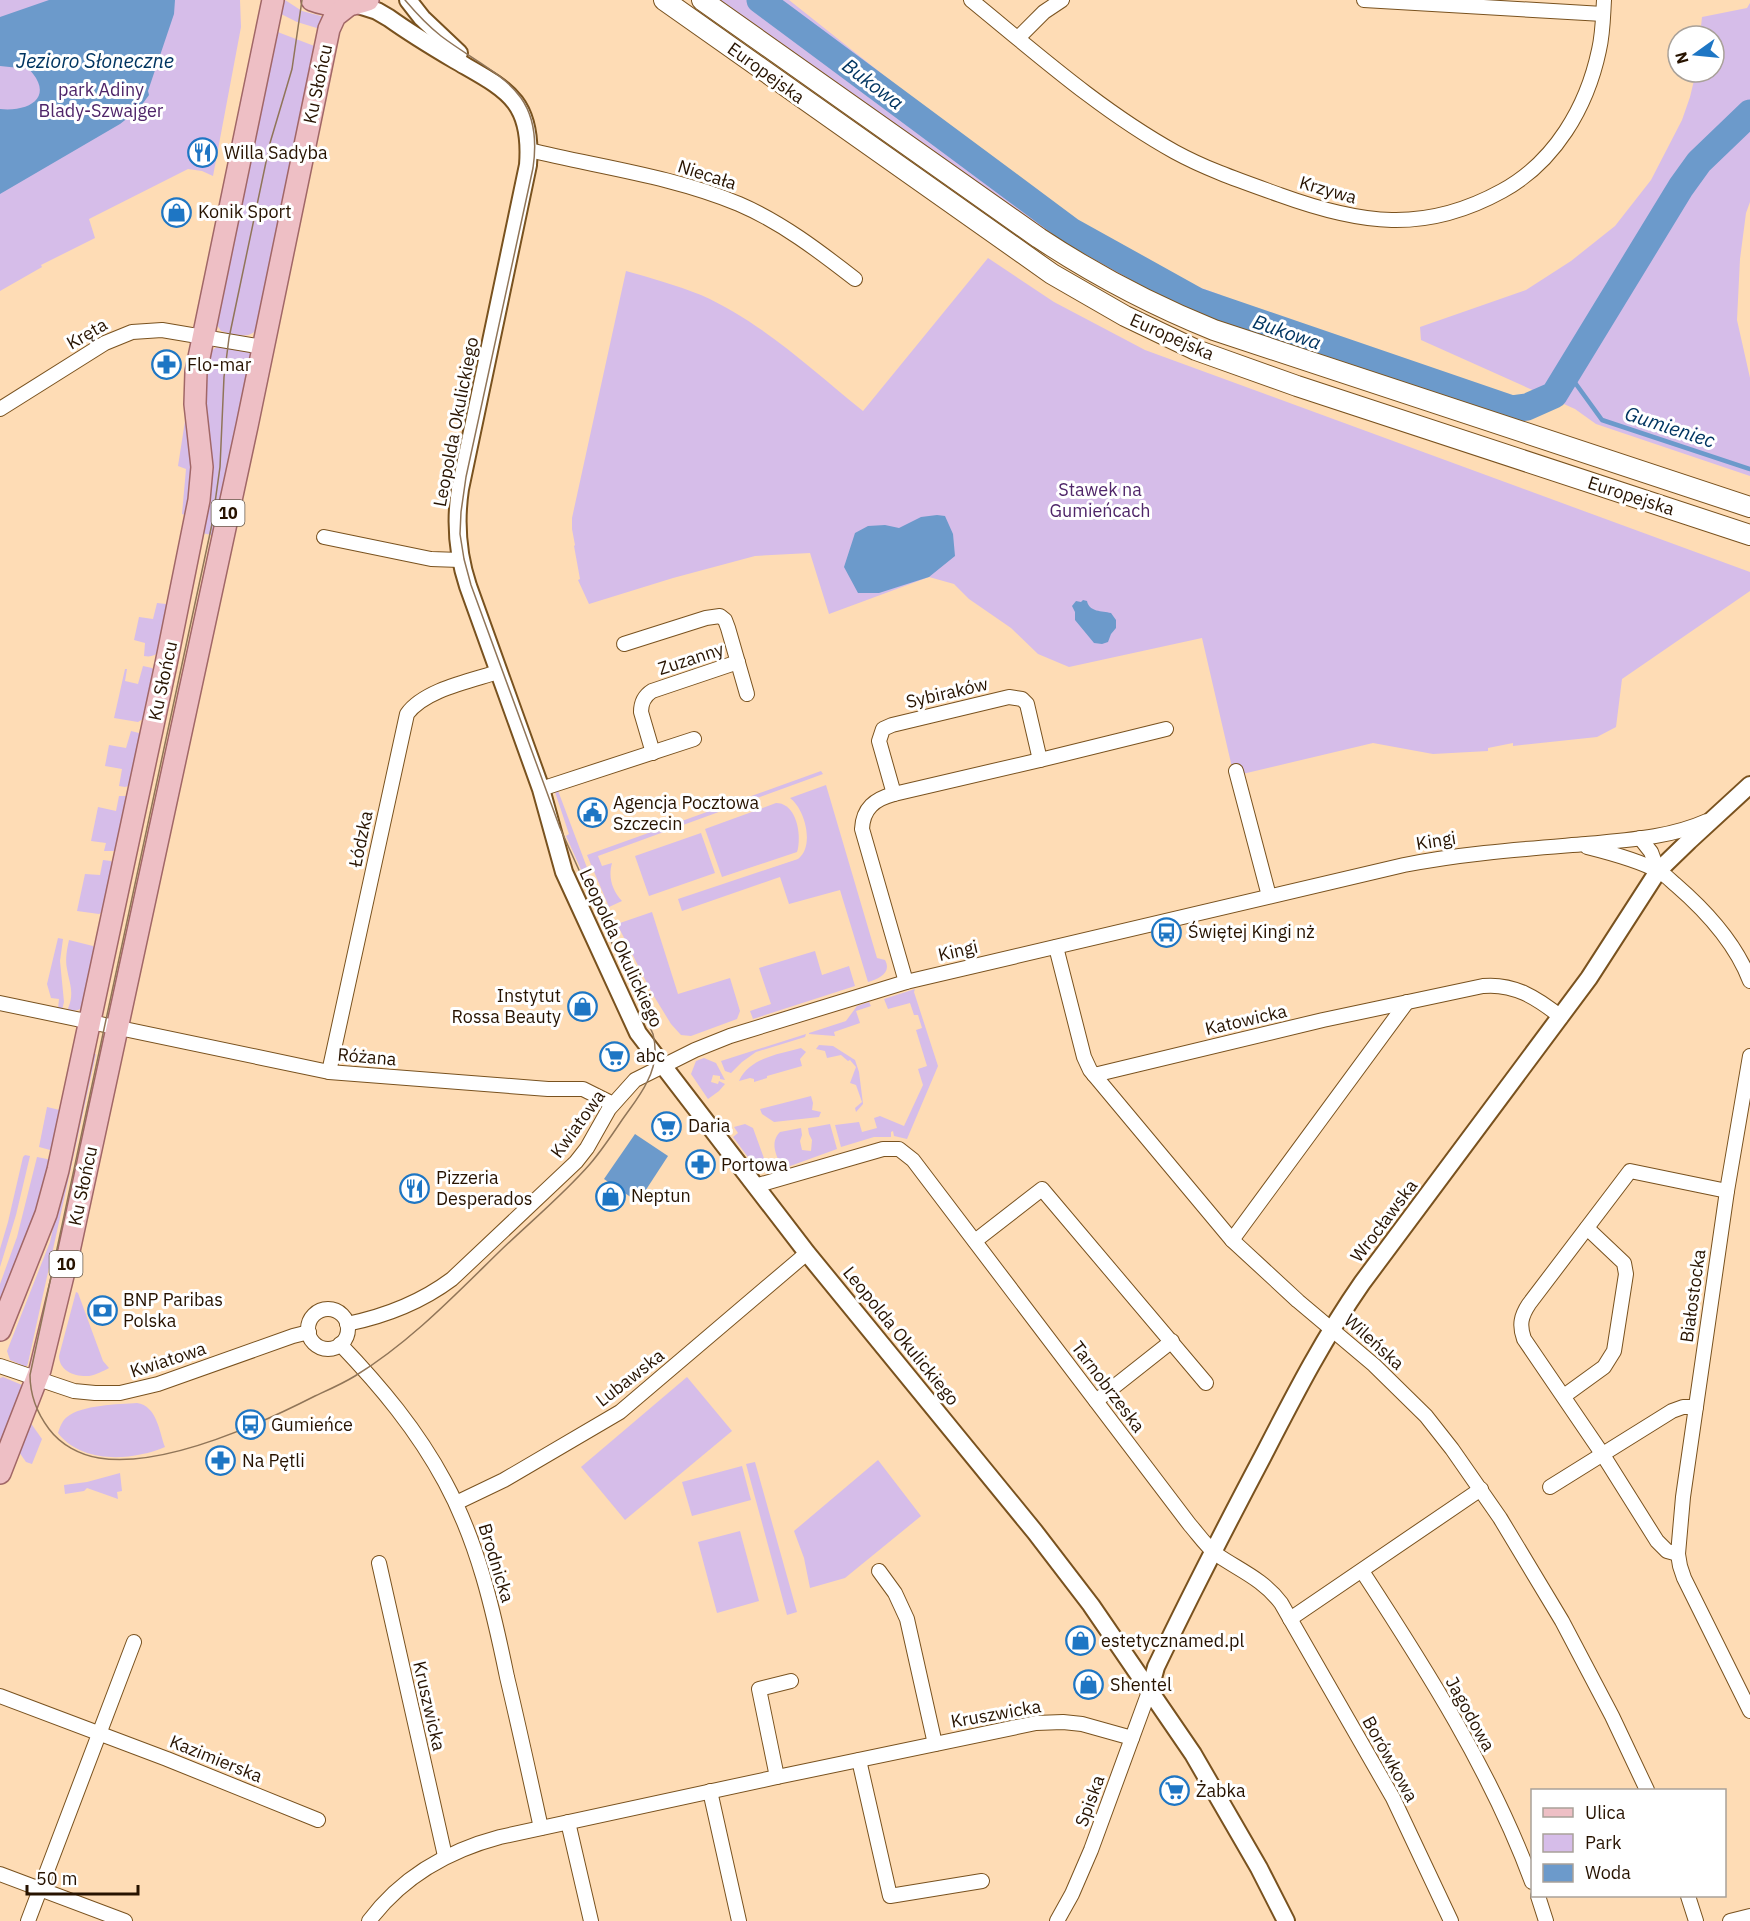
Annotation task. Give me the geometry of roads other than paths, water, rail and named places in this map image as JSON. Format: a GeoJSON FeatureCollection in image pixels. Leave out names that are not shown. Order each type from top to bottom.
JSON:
{"type":"FeatureCollection","features":[{"type":"Feature","properties":{"kind":"main road"},"geometry":{"type":"LineString","coordinates":[[262,0],[266,37]]}},
{"type":"Feature","properties":{"kind":"main road","name":"Ku Słońcu"},"geometry":{"type":"LineString","coordinates":[[0,1330],[52,1196],[91,1023],[199,500],[202,467],[196,426],[195,387],[203,336],[273,0]]}},
{"type":"Feature","properties":{"kind":"main road"},"geometry":{"type":"LineString","coordinates":[[312,0],[326,4],[357,3]]}},
{"type":"Feature","properties":{"kind":"main road","name":"Europejska"},"geometry":{"type":"LineString","coordinates":[[664,0],[1052,274],[1149,329],[1197,350],[1297,386],[1750,535]]}},
{"type":"Feature","properties":{"kind":"main road","name":"Europejska"},"geometry":{"type":"LineString","coordinates":[[702,0],[1039,238],[1095,273],[1156,305],[1214,330],[1750,507]]}},
{"type":"Feature","properties":{"kind":"main road","name":"Ku Słońcu"},"geometry":{"type":"LineString","coordinates":[[0,1473],[37,1379],[74,1229],[329,29],[335,16],[357,3]]}},
{"type":"Feature","properties":{"kind":"street","name":"Leopolda Okulickiego"},"geometry":{"type":"LineString","coordinates":[[408,0],[422,18],[481,74]]}},
{"type":"Feature","properties":{"kind":"street","name":"Krzywa"},"geometry":{"type":"LineString","coordinates":[[971,0],[1121,117],[1200,164],[1258,187],[1336,213],[1377,220],[1401,221],[1435,216],[1484,200],[1512,186],[1549,155],[1571,124],[1588,87],[1600,48],[1604,7]]}},
{"type":"Feature","properties":{"kind":"street"},"geometry":{"type":"LineString","coordinates":[[1018,38],[1044,12],[1062,0]]}},
{"type":"Feature","properties":{"kind":"street"},"geometry":{"type":"LineString","coordinates":[[1364,0],[1604,7]]}},
{"type":"Feature","properties":{"kind":"street","name":"Leopolda Okulickiego"},"geometry":{"type":"LineString","coordinates":[[357,3],[377,11],[501,87],[517,105],[526,125],[529,150],[525,181],[460,489],[457,528],[460,560],[541,789],[561,863],[633,1026],[807,1253],[1035,1532],[1091,1605],[1150,1689],[1215,1791],[1286,1921]]}},
{"type":"Feature","properties":{"kind":"street","name":"Niecała"},"geometry":{"type":"LineString","coordinates":[[529,150],[654,177],[721,197],[741,205],[793,234],[855,279]]}},
{"type":"Feature","properties":{"kind":"street","name":"Kręta"},"geometry":{"type":"LineString","coordinates":[[0,409],[96,348],[123,334],[141,330],[162,330],[203,336]]}},
{"type":"Feature","properties":{"kind":"street"},"geometry":{"type":"LineString","coordinates":[[203,336],[263,347]]}},
{"type":"Feature","properties":{"kind":"street"},"geometry":{"type":"LineString","coordinates":[[324,537],[430,559],[460,560]]}},
{"type":"Feature","properties":{"kind":"street","name":"Zuzanny"},"geometry":{"type":"LineString","coordinates":[[624,644],[706,618],[720,616],[725,620],[728,628],[747,694]]}},
{"type":"Feature","properties":{"kind":"street","name":"Zuzanny"},"geometry":{"type":"LineString","coordinates":[[653,753],[641,712],[641,705],[646,695],[651,691],[738,662]]}},
{"type":"Feature","properties":{"kind":"street","name":"Łódzka"},"geometry":{"type":"LineString","coordinates":[[329,1072],[407,714],[424,697],[498,672]]}},
{"type":"Feature","properties":{"kind":"street","name":"Sybiraków"},"geometry":{"type":"LineString","coordinates":[[894,794],[879,741],[883,729],[892,724],[1009,697],[1022,699],[1027,704],[1040,760]]}},
{"type":"Feature","properties":{"kind":"street"},"geometry":{"type":"LineString","coordinates":[[906,982],[862,829],[863,819],[871,804],[877,799],[894,794],[1166,729]]}},
{"type":"Feature","properties":{"kind":"street"},"geometry":{"type":"LineString","coordinates":[[541,789],[694,739]]}},
{"type":"Feature","properties":{"kind":"street"},"geometry":{"type":"LineString","coordinates":[[1236,771],[1269,897]]}},
{"type":"Feature","properties":{"kind":"street","name":"Wrocławska"},"geometry":{"type":"LineString","coordinates":[[1150,1689],[1156,1667],[1307,1370],[1332,1328],[1362,1283],[1561,1017],[1609,949],[1658,871],[1750,785]]}},
{"type":"Feature","properties":{"kind":"street","name":"Kingi"},"geometry":{"type":"LineString","coordinates":[[663,1066],[730,1036],[906,982],[1387,868],[1471,854],[1640,838],[1680,831],[1715,818]]}},
{"type":"Feature","properties":{"kind":"street"},"geometry":{"type":"LineString","coordinates":[[1640,838],[1651,852],[1658,871],[1690,897],[1709,918],[1733,950],[1750,981]]}},
{"type":"Feature","properties":{"kind":"street","name":"Kingi"},"geometry":{"type":"LineString","coordinates":[[1575,845],[1608,853],[1658,871]]}},
{"type":"Feature","properties":{"kind":"street","name":"Wileńska"},"geometry":{"type":"LineString","coordinates":[[1056,947],[1084,1058],[1094,1075],[1232,1240],[1298,1301],[1374,1365],[1426,1416],[1458,1456],[1515,1541],[1562,1621],[1612,1716],[1646,1789]]}},
{"type":"Feature","properties":{"kind":"street","name":"Katowicka"},"geometry":{"type":"LineString","coordinates":[[1094,1075],[1483,986],[1506,986],[1527,994],[1561,1017]]}},
{"type":"Feature","properties":{"kind":"street"},"geometry":{"type":"LineString","coordinates":[[1232,1240],[1407,1002]]}},
{"type":"Feature","properties":{"kind":"street"},"geometry":{"type":"LineString","coordinates":[[0,1004],[118,1028]]}},
{"type":"Feature","properties":{"kind":"street","name":"Różana"},"geometry":{"type":"LineString","coordinates":[[118,1028],[329,1072],[548,1089],[583,1089],[613,1104]]}},
{"type":"Feature","properties":{"kind":"street","name":"Białostocka"},"geometry":{"type":"LineString","coordinates":[[1750,1056],[1727,1191],[1683,1497],[1678,1554],[1684,1578],[1750,1711]]}},
{"type":"Feature","properties":{"kind":"street","name":"Kwiatowa"},"geometry":{"type":"LineString","coordinates":[[347,1324],[404,1307],[430,1294],[457,1275],[576,1162],[613,1104],[635,1080],[663,1066]]}},
{"type":"Feature","properties":{"kind":"street","name":"Tarnobrzeska"},"geometry":{"type":"LineString","coordinates":[[755,1186],[872,1152],[899,1149],[906,1154],[920,1169],[1177,1508],[1214,1552]]}},
{"type":"Feature","properties":{"kind":"street"},"geometry":{"type":"LineString","coordinates":[[1678,1554],[1667,1551],[1657,1541],[1603,1455],[1524,1339],[1521,1320],[1526,1308],[1630,1171],[1727,1191]]}},
{"type":"Feature","properties":{"kind":"street"},"geometry":{"type":"LineString","coordinates":[[975,1241],[1042,1189],[1206,1383]]}},
{"type":"Feature","properties":{"kind":"street"},"geometry":{"type":"LineString","coordinates":[[1564,1396],[1604,1367],[1614,1351],[1626,1274],[1624,1263],[1587,1228]]}},
{"type":"Feature","properties":{"kind":"street","name":"Lubawska"},"geometry":{"type":"LineString","coordinates":[[456,1503],[504,1480],[620,1412],[807,1253]]}},
{"type":"Feature","properties":{"kind":"street"},"geometry":{"type":"LineString","coordinates":[[324,1309],[339,1312],[347,1324],[346,1337],[333,1348],[320,1347],[313,1341],[309,1332],[312,1318],[324,1309]]}},
{"type":"Feature","properties":{"kind":"street","name":"Kwiatowa"},"geometry":{"type":"LineString","coordinates":[[37,1379],[64,1388],[90,1393],[130,1391],[158,1384],[309,1332]]}},
{"type":"Feature","properties":{"kind":"street"},"geometry":{"type":"LineString","coordinates":[[1096,1401],[1172,1341]]}},
{"type":"Feature","properties":{"kind":"street","name":"Brodnicka"},"geometry":{"type":"LineString","coordinates":[[340,1344],[379,1385],[409,1422],[456,1503],[479,1561],[490,1600],[541,1828]]}},
{"type":"Feature","properties":{"kind":"street"},"geometry":{"type":"LineString","coordinates":[[0,1366],[37,1379]]}},
{"type":"Feature","properties":{"kind":"street"},"geometry":{"type":"LineString","coordinates":[[1550,1487],[1678,1408],[1696,1407]]}},
{"type":"Feature","properties":{"kind":"street"},"geometry":{"type":"LineString","coordinates":[[1290,1619],[1481,1489]]}},
{"type":"Feature","properties":{"kind":"street","name":"Borówkowa"},"geometry":{"type":"LineString","coordinates":[[1214,1552],[1266,1586],[1277,1598],[1392,1798],[1451,1921]]}},
{"type":"Feature","properties":{"kind":"street","name":"Kruszwicka"},"geometry":{"type":"LineString","coordinates":[[379,1563],[445,1856]]}},
{"type":"Feature","properties":{"kind":"street","name":"Kruszwicka"},"geometry":{"type":"LineString","coordinates":[[879,1570],[895,1593],[907,1619],[935,1744]]}},
{"type":"Feature","properties":{"kind":"street","name":"Jagodowa"},"geometry":{"type":"LineString","coordinates":[[1362,1571],[1412,1647],[1482,1771],[1506,1818],[1531,1877]]}},
{"type":"Feature","properties":{"kind":"street"},"geometry":{"type":"LineString","coordinates":[[28,1921],[134,1642]]}},
{"type":"Feature","properties":{"kind":"street"},"geometry":{"type":"LineString","coordinates":[[777,1777],[759,1689],[791,1681]]}},
{"type":"Feature","properties":{"kind":"street","name":"Spiska"},"geometry":{"type":"LineString","coordinates":[[1057,1921],[1072,1894],[1091,1850],[1150,1689]]}},
{"type":"Feature","properties":{"kind":"street","name":"Kazimierska"},"geometry":{"type":"LineString","coordinates":[[0,1696],[100,1733],[318,1820]]}},
{"type":"Feature","properties":{"kind":"street","name":"Kruszwicka"},"geometry":{"type":"LineString","coordinates":[[369,1921],[386,1900],[410,1878],[445,1856],[480,1842],[1010,1728],[1050,1722],[1073,1723],[1093,1726],[1132,1738]]}},
{"type":"Feature","properties":{"kind":"street"},"geometry":{"type":"LineString","coordinates":[[859,1760],[890,1896],[982,1881]]}},
{"type":"Feature","properties":{"kind":"street"},"geometry":{"type":"LineString","coordinates":[[710,1791],[739,1921]]}},
{"type":"Feature","properties":{"kind":"street"},"geometry":{"type":"LineString","coordinates":[[568,1822],[591,1921]]}},
{"type":"Feature","properties":{"kind":"street"},"geometry":{"type":"LineString","coordinates":[[0,1874],[125,1921]]}},
{"type":"Feature","properties":{"kind":"street"},"geometry":{"type":"LineString","coordinates":[[1538,1897],[1546,1921]]}},
{"type":"Feature","properties":{"kind":"street"},"geometry":{"type":"LineString","coordinates":[[1688,1897],[1696,1921]]}},
{"type":"Feature","properties":{"kind":"water","name":"Jezioro Słoneczne"},"geometry":{"type":"Polygon","coordinates":[[[49,0],[175,0],[174,14],[148,91],[149,95],[138,110],[120,124],[0,194],[0,109],[21,108],[29,105],[36,101],[40,87],[29,69],[0,66],[0,17],[49,0]]]}},
{"type":"Feature","properties":{"kind":"water"},"geometry":{"type":"Polygon","coordinates":[[[945,516],[953,534],[955,556],[929,577],[879,593],[858,593],[844,567],[855,533],[868,526],[885,525],[899,528],[921,517],[945,516]]]}},
{"type":"Feature","properties":{"kind":"water"},"geometry":{"type":"Polygon","coordinates":[[[1076,601],[1087,601],[1093,609],[1111,613],[1116,620],[1116,628],[1108,642],[1094,643],[1075,620],[1072,606],[1076,601]]]}},
{"type":"Feature","properties":{"kind":"water"},"geometry":{"type":"Polygon","coordinates":[[[635,1134],[668,1156],[638,1202],[604,1179],[635,1134]]]}},
{"type":"Feature","properties":{"kind":"waterway","name":"Bukowa"},"geometry":{"type":"LineString","coordinates":[[760,0],[1071,231],[1197,301],[1512,409],[1527,407],[1554,395],[1681,187],[1699,162],[1750,113]]}},
{"type":"Feature","properties":{"kind":"waterway","name":"Gumieniec"},"geometry":{"type":"LineString","coordinates":[[1568,373],[1602,420],[1750,469]]}},
{"type":"Feature","properties":{"kind":"tram line"},"geometry":{"type":"LineString","coordinates":[[302,0],[292,69],[270,143],[229,338],[224,377],[220,467],[212,524],[30,1375],[35,1403],[49,1429],[71,1448],[99,1458],[151,1457],[209,1442],[266,1419],[345,1382],[375,1363],[430,1318],[580,1175],[603,1148],[645,1087],[653,1064],[655,1046],[653,1034],[560,828],[471,585],[460,534],[466,477],[533,168],[535,141],[531,119],[523,101],[511,87],[497,74],[441,36],[405,0]]}},
{"type":"Feature","properties":{"kind":"place","name":"Willa Sadyba"},"geometry":{"type":"Point","coordinates":[203,153]}},
{"type":"Feature","properties":{"kind":"place","name":"Konik Sport"},"geometry":{"type":"Point","coordinates":[177,212]}},
{"type":"Feature","properties":{"kind":"place","name":"Flo-mar"},"geometry":{"type":"Point","coordinates":[166,365]}},
{"type":"Feature","properties":{"kind":"place","name":"Agencja Pocztowa Szczecin"},"geometry":{"type":"Point","coordinates":[592,813]}},
{"type":"Feature","properties":{"kind":"place","name":"Świętej Kingi nż"},"geometry":{"type":"Point","coordinates":[1167,932]}},
{"type":"Feature","properties":{"kind":"place","name":"Instytut Rossa Beauty"},"geometry":{"type":"Point","coordinates":[582,1006]}},
{"type":"Feature","properties":{"kind":"place","name":"abc"},"geometry":{"type":"Point","coordinates":[615,1056]}},
{"type":"Feature","properties":{"kind":"place","name":"Daria"},"geometry":{"type":"Point","coordinates":[667,1126]}},
{"type":"Feature","properties":{"kind":"place","name":"Portowa"},"geometry":{"type":"Point","coordinates":[700,1165]}},
{"type":"Feature","properties":{"kind":"place","name":"Pizzeria Desperados"},"geometry":{"type":"Point","coordinates":[415,1188]}},
{"type":"Feature","properties":{"kind":"place","name":"Neptun"},"geometry":{"type":"Point","coordinates":[610,1196]}},
{"type":"Feature","properties":{"kind":"place","name":"BNP Paribas Polska"},"geometry":{"type":"Point","coordinates":[102,1310]}},
{"type":"Feature","properties":{"kind":"place","name":"Gumieńce"},"geometry":{"type":"Point","coordinates":[250,1425]}},
{"type":"Feature","properties":{"kind":"place","name":"Na Pętli"},"geometry":{"type":"Point","coordinates":[221,1461]}},
{"type":"Feature","properties":{"kind":"place","name":"estetycznamed.pl"},"geometry":{"type":"Point","coordinates":[1080,1641]}},
{"type":"Feature","properties":{"kind":"place","name":"Shentel"},"geometry":{"type":"Point","coordinates":[1089,1685]}},
{"type":"Feature","properties":{"kind":"place","name":"Żabka"},"geometry":{"type":"Point","coordinates":[1175,1791]}},
{"type":"Feature","properties":{"kind":"park label","name":"park Adiny Blady-Szwajger"},"geometry":{"type":"Point","coordinates":[101,100]}},
{"type":"Feature","properties":{"kind":"park label","name":"Stawek na Gumieńcach"},"geometry":{"type":"Point","coordinates":[1100,500]}}]}
